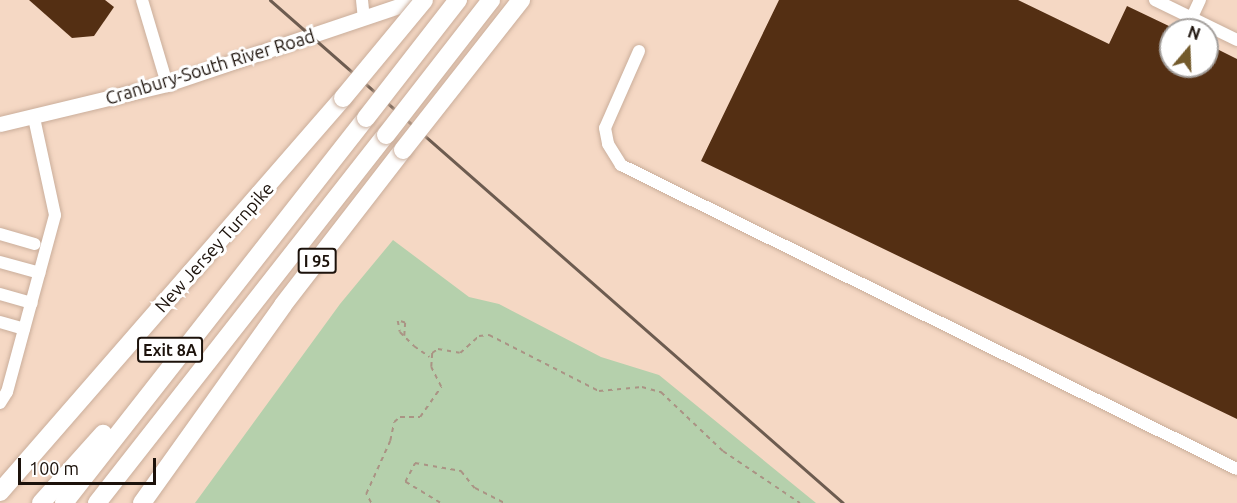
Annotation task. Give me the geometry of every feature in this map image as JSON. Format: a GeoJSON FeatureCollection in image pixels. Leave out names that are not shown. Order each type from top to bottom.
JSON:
{"type":"FeatureCollection","features":[{"type":"Feature","properties":{"kind":"highway","name":"New Jersey Turnpike"},"geometry":{"type":"LineString","coordinates":[[0,492],[343,98],[424,0]]}},
{"type":"Feature","properties":{"kind":"highway","name":"New Jersey Turnpike"},"geometry":{"type":"LineString","coordinates":[[64,503],[458,0]]}},
{"type":"Feature","properties":{"kind":"highway","name":"I 95"},"geometry":{"type":"LineString","coordinates":[[97,503],[491,0]]}},
{"type":"Feature","properties":{"kind":"highway","name":"I 95"},"geometry":{"type":"LineString","coordinates":[[142,503],[234,373],[403,150],[521,0]]}},
{"type":"Feature","properties":{"kind":"highway","name":"Exit 8A"},"geometry":{"type":"LineString","coordinates":[[41,503],[98,441],[226,281],[301,199]]}},
{"type":"Feature","properties":{"kind":"highway","name":"Exit 8A"},"geometry":{"type":"LineString","coordinates":[[0,478],[100,363],[178,287]]}},
{"type":"Feature","properties":{"kind":"highway"},"geometry":{"type":"LineString","coordinates":[[111,503],[227,337]]}},
{"type":"Feature","properties":{"kind":"highway"},"geometry":{"type":"LineString","coordinates":[[153,503],[234,373]]}},
{"type":"Feature","properties":{"kind":"main road","name":"Cranbury-South River Road"},"geometry":{"type":"LineString","coordinates":[[0,124],[34,118],[167,84],[417,0]]}},
{"type":"Feature","properties":{"kind":"lane"},"geometry":{"type":"LineString","coordinates":[[142,0],[167,84]]}},
{"type":"Feature","properties":{"kind":"lane"},"geometry":{"type":"LineString","coordinates":[[362,0],[364,18]]}},
{"type":"Feature","properties":{"kind":"lane"},"geometry":{"type":"LineString","coordinates":[[1155,0],[1237,40]]}},
{"type":"Feature","properties":{"kind":"lane"},"geometry":{"type":"LineString","coordinates":[[1192,17],[1200,0]]}},
{"type":"Feature","properties":{"kind":"lane"},"geometry":{"type":"LineString","coordinates":[[639,51],[604,128],[608,144],[621,165],[1237,469]]}},
{"type":"Feature","properties":{"kind":"lane"},"geometry":{"type":"LineString","coordinates":[[0,403],[7,392],[55,215],[34,118]]}},
{"type":"Feature","properties":{"kind":"lane"},"geometry":{"type":"LineString","coordinates":[[0,234],[35,244]]}},
{"type":"Feature","properties":{"kind":"lane"},"geometry":{"type":"LineString","coordinates":[[0,262],[40,273]]}},
{"type":"Feature","properties":{"kind":"lane"},"geometry":{"type":"LineString","coordinates":[[0,294],[32,303]]}},
{"type":"Feature","properties":{"kind":"lane"},"geometry":{"type":"LineString","coordinates":[[0,322],[24,329]]}},
{"type":"Feature","properties":{"kind":"path"},"geometry":{"type":"LineString","coordinates":[[430,358],[438,349],[460,353],[480,336],[493,335],[599,391],[657,390],[723,451],[800,503]]}},
{"type":"Feature","properties":{"kind":"path"},"geometry":{"type":"LineString","coordinates":[[371,503],[366,494],[390,441],[394,422],[400,417],[420,417],[441,387],[430,358],[404,336]]}},
{"type":"Feature","properties":{"kind":"path"},"geometry":{"type":"LineString","coordinates":[[440,503],[405,482],[415,463],[461,471],[475,488],[504,503]]}},
{"type":"Feature","properties":{"kind":"green space"},"geometry":{"type":"Polygon","coordinates":[[[393,240],[469,297],[499,304],[601,357],[659,375],[816,503],[195,503],[340,304],[393,240]]]}},
{"type":"Feature","properties":{"kind":"building"},"geometry":{"type":"Polygon","coordinates":[[[29,0],[105,0],[114,7],[94,36],[72,38],[29,0]]]}},
{"type":"Feature","properties":{"kind":"building"},"geometry":{"type":"Polygon","coordinates":[[[779,0],[1018,0],[1109,44],[1127,6],[1159,21],[1159,78],[1219,78],[1219,50],[1237,59],[1237,419],[701,161],[779,0]]]}},
{"type":"Feature","properties":{"kind":"railway"},"geometry":{"type":"LineString","coordinates":[[270,0],[843,503]]}}]}
